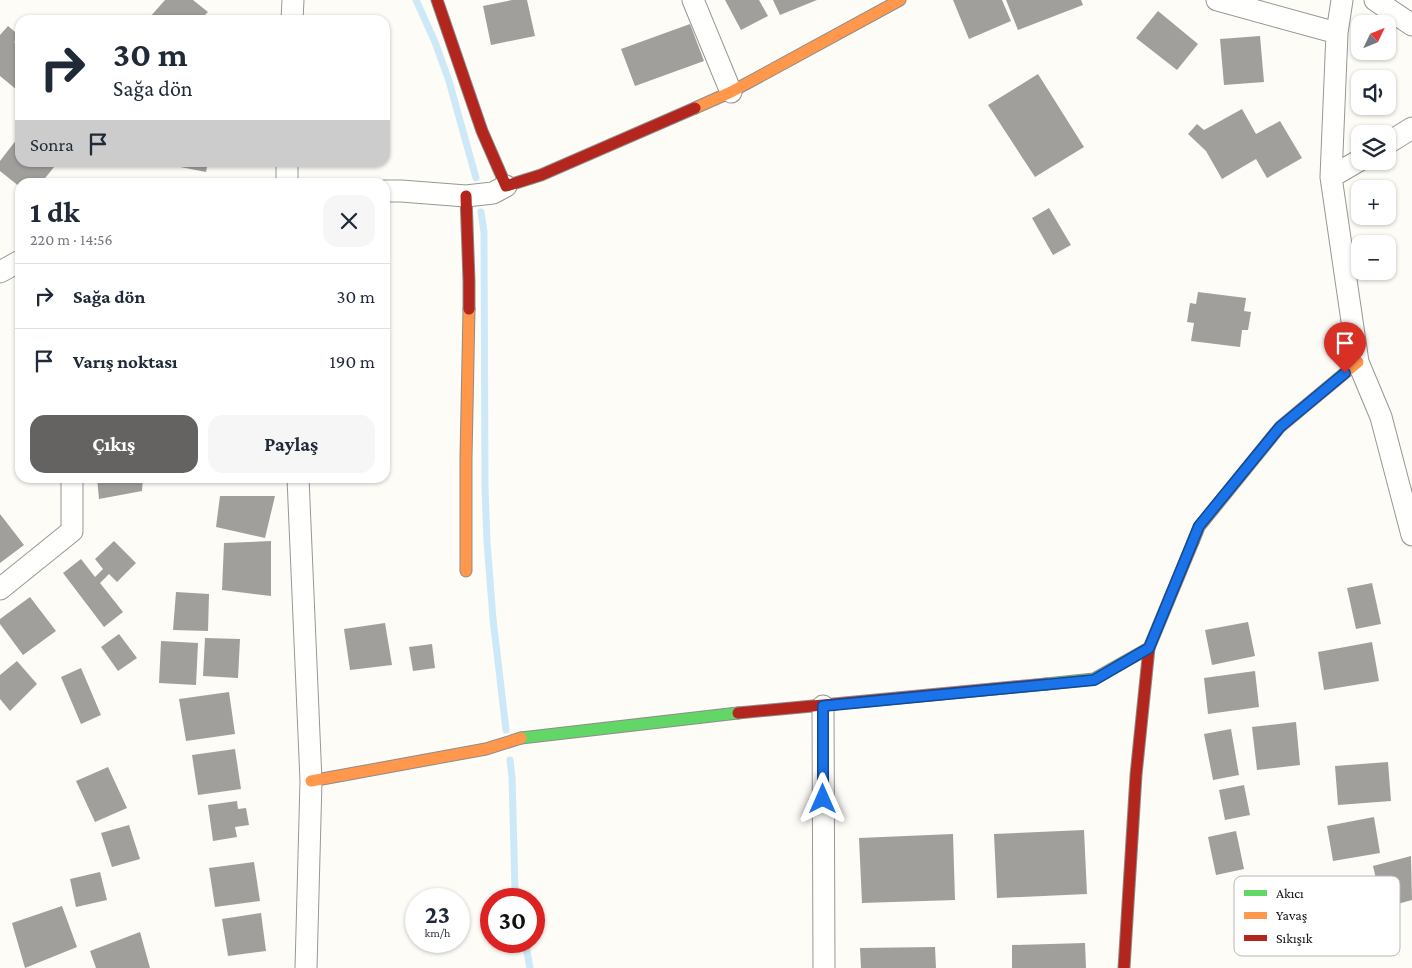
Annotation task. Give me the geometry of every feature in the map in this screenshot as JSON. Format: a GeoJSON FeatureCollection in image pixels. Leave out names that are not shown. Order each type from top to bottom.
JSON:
{"type":"FeatureCollection","features":[{"type":"Feature","properties":{"kind":"street"},"geometry":{"type":"LineString","coordinates":[[292,15],[293,0]]}},
{"type":"Feature","properties":{"kind":"street"},"geometry":{"type":"LineString","coordinates":[[437,0],[500,190]]}},
{"type":"Feature","properties":{"kind":"street"},"geometry":{"type":"LineString","coordinates":[[692,0],[731,92]]}},
{"type":"Feature","properties":{"kind":"street"},"geometry":{"type":"LineString","coordinates":[[390,191],[466,196],[500,190],[541,176],[731,92],[900,0]]}},
{"type":"Feature","properties":{"kind":"street"},"geometry":{"type":"LineString","coordinates":[[1217,0],[1336,33]]}},
{"type":"Feature","properties":{"kind":"street"},"geometry":{"type":"LineString","coordinates":[[1342,0],[1336,33],[1332,177],[1358,362],[1381,417],[1412,535]]}},
{"type":"Feature","properties":{"kind":"street"},"geometry":{"type":"LineString","coordinates":[[1375,0],[1412,25]]}},
{"type":"Feature","properties":{"kind":"street"},"geometry":{"type":"LineString","coordinates":[[1396,138],[1412,128]]}},
{"type":"Feature","properties":{"kind":"street"},"geometry":{"type":"LineString","coordinates":[[1332,177],[1351,165]]}},
{"type":"Feature","properties":{"kind":"street"},"geometry":{"type":"LineString","coordinates":[[466,196],[469,281],[466,571]]}},
{"type":"Feature","properties":{"kind":"street"},"geometry":{"type":"LineString","coordinates":[[0,272],[15,264]]}},
{"type":"Feature","properties":{"kind":"street"},"geometry":{"type":"LineString","coordinates":[[1124,968],[1136,775],[1149,648],[1199,526],[1280,427],[1358,362]]}},
{"type":"Feature","properties":{"kind":"street"},"geometry":{"type":"LineString","coordinates":[[0,589],[72,531],[72,483]]}},
{"type":"Feature","properties":{"kind":"street"},"geometry":{"type":"LineString","coordinates":[[298,483],[311,781],[306,968]]}},
{"type":"Feature","properties":{"kind":"street"},"geometry":{"type":"LineString","coordinates":[[311,781],[486,749],[523,737],[699,717],[1094,680],[1149,648]]}},
{"type":"Feature","properties":{"kind":"street"},"geometry":{"type":"LineString","coordinates":[[823,706],[824,968]]}},
{"type":"Feature","properties":{"kind":"building"},"geometry":{"type":"Polygon","coordinates":[[[165,0],[193,0],[208,12],[205,15],[152,15],[165,0]]]}},
{"type":"Feature","properties":{"kind":"building"},"geometry":{"type":"Polygon","coordinates":[[[512,0],[527,0],[535,36],[491,45],[483,6],[512,0]]]}},
{"type":"Feature","properties":{"kind":"building"},"geometry":{"type":"Polygon","coordinates":[[[725,0],[759,0],[768,16],[741,30],[725,0]]]}},
{"type":"Feature","properties":{"kind":"building"},"geometry":{"type":"Polygon","coordinates":[[[773,0],[817,0],[780,15],[773,0]]]}},
{"type":"Feature","properties":{"kind":"building"},"geometry":{"type":"Polygon","coordinates":[[[953,0],[1002,0],[1011,21],[969,39],[953,0]]]}},
{"type":"Feature","properties":{"kind":"building"},"geometry":{"type":"Polygon","coordinates":[[[1006,0],[1081,0],[1083,5],[1018,30],[1006,0]]]}},
{"type":"Feature","properties":{"kind":"building"},"geometry":{"type":"Polygon","coordinates":[[[1158,11],[1198,44],[1177,70],[1136,38],[1158,11]]]}},
{"type":"Feature","properties":{"kind":"building"},"geometry":{"type":"Polygon","coordinates":[[[690,24],[704,61],[635,86],[621,49],[690,24]]]}},
{"type":"Feature","properties":{"kind":"building"},"geometry":{"type":"Polygon","coordinates":[[[8,26],[15,32],[15,88],[0,76],[0,35],[8,26]]]}},
{"type":"Feature","properties":{"kind":"building"},"geometry":{"type":"Polygon","coordinates":[[[1260,36],[1264,82],[1224,85],[1220,39],[1260,36]]]}},
{"type":"Feature","properties":{"kind":"building"},"geometry":{"type":"Polygon","coordinates":[[[1038,74],[1084,147],[1035,177],[988,105],[1038,74]]]}},
{"type":"Feature","properties":{"kind":"building"},"geometry":{"type":"Polygon","coordinates":[[[1242,109],[1256,134],[1280,121],[1302,158],[1267,178],[1256,159],[1222,179],[1206,151],[1188,134],[1197,124],[1204,130],[1242,109]]]}},
{"type":"Feature","properties":{"kind":"building"},"geometry":{"type":"Polygon","coordinates":[[[15,142],[15,167],[54,167],[45,178],[15,178],[15,183],[0,171],[0,161],[15,142]]]}},
{"type":"Feature","properties":{"kind":"building"},"geometry":{"type":"Polygon","coordinates":[[[180,167],[207,167],[206,172],[180,167]]]}},
{"type":"Feature","properties":{"kind":"building"},"geometry":{"type":"Polygon","coordinates":[[[1049,208],[1071,245],[1053,255],[1032,218],[1049,208]]]}},
{"type":"Feature","properties":{"kind":"building"},"geometry":{"type":"Polygon","coordinates":[[[1198,292],[1246,298],[1244,311],[1251,312],[1248,330],[1242,330],[1240,347],[1191,341],[1194,323],[1187,322],[1190,303],[1196,304],[1198,292]]]}},
{"type":"Feature","properties":{"kind":"building"},"geometry":{"type":"Polygon","coordinates":[[[97,483],[143,483],[142,491],[99,499],[97,483]]]}},
{"type":"Feature","properties":{"kind":"building"},"geometry":{"type":"Polygon","coordinates":[[[220,496],[275,496],[265,538],[216,527],[220,496]]]}},
{"type":"Feature","properties":{"kind":"building"},"geometry":{"type":"Polygon","coordinates":[[[0,514],[24,545],[0,563],[0,514]]]}},
{"type":"Feature","properties":{"kind":"building"},"geometry":{"type":"Polygon","coordinates":[[[114,541],[136,563],[117,582],[109,574],[100,583],[123,612],[104,627],[63,573],[81,559],[95,577],[103,569],[95,559],[114,541]]]}},
{"type":"Feature","properties":{"kind":"building"},"geometry":{"type":"Polygon","coordinates":[[[271,541],[271,596],[222,590],[224,543],[271,541]]]}},
{"type":"Feature","properties":{"kind":"building"},"geometry":{"type":"Polygon","coordinates":[[[1372,583],[1381,624],[1356,629],[1347,588],[1372,583]]]}},
{"type":"Feature","properties":{"kind":"building"},"geometry":{"type":"Polygon","coordinates":[[[176,592],[209,594],[208,631],[173,630],[176,592]]]}},
{"type":"Feature","properties":{"kind":"building"},"geometry":{"type":"Polygon","coordinates":[[[30,597],[56,631],[23,655],[0,624],[0,619],[30,597]]]}},
{"type":"Feature","properties":{"kind":"building"},"geometry":{"type":"Polygon","coordinates":[[[1248,622],[1255,656],[1212,665],[1205,630],[1248,622]]]}},
{"type":"Feature","properties":{"kind":"building"},"geometry":{"type":"Polygon","coordinates":[[[385,623],[392,665],[350,670],[344,629],[385,623]]]}},
{"type":"Feature","properties":{"kind":"building"},"geometry":{"type":"Polygon","coordinates":[[[119,634],[137,658],[118,671],[101,647],[119,634]]]}},
{"type":"Feature","properties":{"kind":"building"},"geometry":{"type":"Polygon","coordinates":[[[205,638],[240,639],[238,678],[203,676],[205,638]]]}},
{"type":"Feature","properties":{"kind":"building"},"geometry":{"type":"Polygon","coordinates":[[[161,641],[198,643],[196,685],[159,683],[161,641]]]}},
{"type":"Feature","properties":{"kind":"building"},"geometry":{"type":"Polygon","coordinates":[[[1372,642],[1379,681],[1324,690],[1318,652],[1372,642]]]}},
{"type":"Feature","properties":{"kind":"building"},"geometry":{"type":"Polygon","coordinates":[[[432,644],[435,668],[413,671],[409,647],[432,644]]]}},
{"type":"Feature","properties":{"kind":"building"},"geometry":{"type":"Polygon","coordinates":[[[17,661],[37,684],[10,711],[0,699],[0,675],[17,661]]]}},
{"type":"Feature","properties":{"kind":"building"},"geometry":{"type":"Polygon","coordinates":[[[81,668],[101,715],[81,724],[61,677],[81,668]]]}},
{"type":"Feature","properties":{"kind":"building"},"geometry":{"type":"Polygon","coordinates":[[[1255,671],[1259,707],[1208,714],[1204,678],[1255,671]]]}},
{"type":"Feature","properties":{"kind":"building"},"geometry":{"type":"Polygon","coordinates":[[[229,692],[235,734],[186,741],[179,699],[229,692]]]}},
{"type":"Feature","properties":{"kind":"building"},"geometry":{"type":"Polygon","coordinates":[[[1296,722],[1300,765],[1257,770],[1252,727],[1296,722]]]}},
{"type":"Feature","properties":{"kind":"building"},"geometry":{"type":"Polygon","coordinates":[[[1231,729],[1239,775],[1213,780],[1204,734],[1231,729]]]}},
{"type":"Feature","properties":{"kind":"building"},"geometry":{"type":"Polygon","coordinates":[[[235,749],[241,789],[198,795],[192,755],[235,749]]]}},
{"type":"Feature","properties":{"kind":"building"},"geometry":{"type":"Polygon","coordinates":[[[1388,762],[1391,801],[1338,805],[1335,766],[1388,762]]]}},
{"type":"Feature","properties":{"kind":"building"},"geometry":{"type":"Polygon","coordinates":[[[108,767],[127,808],[95,822],[76,781],[108,767]]]}},
{"type":"Feature","properties":{"kind":"building"},"geometry":{"type":"Polygon","coordinates":[[[1244,785],[1250,815],[1225,820],[1219,790],[1244,785]]]}},
{"type":"Feature","properties":{"kind":"building"},"geometry":{"type":"Polygon","coordinates":[[[237,801],[238,809],[246,808],[249,825],[235,827],[237,837],[213,841],[208,805],[237,801]]]}},
{"type":"Feature","properties":{"kind":"building"},"geometry":{"type":"Polygon","coordinates":[[[1374,817],[1380,853],[1333,861],[1327,826],[1374,817]]]}},
{"type":"Feature","properties":{"kind":"building"},"geometry":{"type":"Polygon","coordinates":[[[129,825],[140,859],[112,867],[101,833],[129,825]]]}},
{"type":"Feature","properties":{"kind":"building"},"geometry":{"type":"Polygon","coordinates":[[[1084,830],[1087,894],[997,898],[994,834],[1084,830]]]}},
{"type":"Feature","properties":{"kind":"building"},"geometry":{"type":"Polygon","coordinates":[[[1236,831],[1244,869],[1216,875],[1208,837],[1236,831]]]}},
{"type":"Feature","properties":{"kind":"building"},"geometry":{"type":"Polygon","coordinates":[[[953,834],[955,900],[862,903],[859,838],[953,834]]]}},
{"type":"Feature","properties":{"kind":"building"},"geometry":{"type":"Polygon","coordinates":[[[1411,856],[1412,900],[1400,903],[1400,876],[1375,876],[1373,866],[1411,856]]]}},
{"type":"Feature","properties":{"kind":"building"},"geometry":{"type":"Polygon","coordinates":[[[254,862],[260,901],[215,907],[209,868],[254,862]]]}},
{"type":"Feature","properties":{"kind":"building"},"geometry":{"type":"Polygon","coordinates":[[[100,872],[107,900],[76,907],[70,879],[100,872]]]}},
{"type":"Feature","properties":{"kind":"building"},"geometry":{"type":"Polygon","coordinates":[[[62,906],[77,947],[25,968],[12,923],[62,906]]]}},
{"type":"Feature","properties":{"kind":"building"},"geometry":{"type":"Polygon","coordinates":[[[261,913],[266,951],[228,956],[222,919],[261,913]]]}},
{"type":"Feature","properties":{"kind":"building"},"geometry":{"type":"Polygon","coordinates":[[[140,932],[150,968],[96,968],[90,951],[140,932]]]}},
{"type":"Feature","properties":{"kind":"building"},"geometry":{"type":"Polygon","coordinates":[[[1085,943],[1086,968],[1012,968],[1012,945],[1085,943]]]}},
{"type":"Feature","properties":{"kind":"building"},"geometry":{"type":"Polygon","coordinates":[[[935,947],[936,968],[861,968],[860,948],[935,947]]]}},
{"type":"Feature","properties":{"kind":"waterway"},"geometry":{"type":"LineString","coordinates":[[416,0],[435,42],[449,81],[476,178]]}},
{"type":"Feature","properties":{"kind":"waterway"},"geometry":{"type":"LineString","coordinates":[[481,212],[484,232],[487,542],[493,619],[506,730]]}},
{"type":"Feature","properties":{"kind":"waterway"},"geometry":{"type":"LineString","coordinates":[[510,760],[515,888]]}},
{"type":"Feature","properties":{"kind":"waterway"},"geometry":{"type":"LineString","coordinates":[[527,953],[530,968]]}},
{"type":"Feature","properties":{"kind":"traffic: fast"},"geometry":{"type":"LineString","coordinates":[[1046,684],[1094,679],[1149,648]]}},
{"type":"Feature","properties":{"kind":"traffic: fast"},"geometry":{"type":"LineString","coordinates":[[521,738],[738,713]]}},
{"type":"Feature","properties":{"kind":"traffic: slow"},"geometry":{"type":"LineString","coordinates":[[695,108],[731,92],[900,0]]}},
{"type":"Feature","properties":{"kind":"traffic: slow"},"geometry":{"type":"LineString","coordinates":[[466,571],[469,309]]}},
{"type":"Feature","properties":{"kind":"traffic: slow"},"geometry":{"type":"LineString","coordinates":[[1193,542],[1199,527],[1280,427],[1358,362]]}},
{"type":"Feature","properties":{"kind":"traffic: slow"},"geometry":{"type":"LineString","coordinates":[[311,781],[486,749],[521,738]]}},
{"type":"Feature","properties":{"kind":"traffic: jam"},"geometry":{"type":"LineString","coordinates":[[437,0],[482,131],[506,186],[541,175],[695,108]]}},
{"type":"Feature","properties":{"kind":"traffic: jam"},"geometry":{"type":"LineString","coordinates":[[466,196],[469,309]]}},
{"type":"Feature","properties":{"kind":"traffic: jam"},"geometry":{"type":"LineString","coordinates":[[1124,968],[1136,775],[1149,648],[1193,542]]}},
{"type":"Feature","properties":{"kind":"traffic: jam"},"geometry":{"type":"LineString","coordinates":[[738,713],[1046,684]]}},
{"type":"Feature","properties":{"kind":"route"},"geometry":{"type":"LineString","coordinates":[[823,799],[823,706],[1094,680],[1149,648],[1199,526],[1280,427],[1345,373]]}}]}
